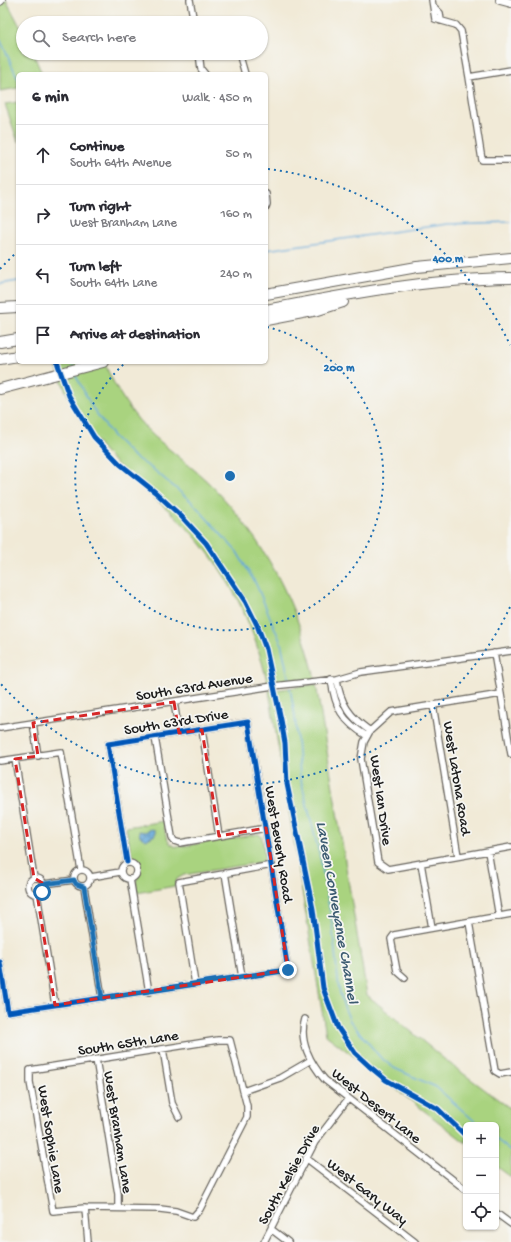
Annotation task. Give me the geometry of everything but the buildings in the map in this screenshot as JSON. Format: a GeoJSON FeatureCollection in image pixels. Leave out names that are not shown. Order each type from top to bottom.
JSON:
{"type":"FeatureCollection","features":[{"type":"Feature","properties":{"kind":"highway"},"geometry":{"type":"LineString","coordinates":[[268,294],[363,275],[465,261],[511,258]]}},
{"type":"Feature","properties":{"kind":"highway"},"geometry":{"type":"LineString","coordinates":[[268,286],[338,275],[363,275]]}},
{"type":"Feature","properties":{"kind":"highway"},"geometry":{"type":"LineString","coordinates":[[268,310],[458,280],[511,278]]}},
{"type":"Feature","properties":{"kind":"highway"},"geometry":{"type":"LineString","coordinates":[[268,320],[318,310],[367,293]]}},
{"type":"Feature","properties":{"kind":"highway"},"geometry":{"type":"LineString","coordinates":[[0,308],[16,307]]}},
{"type":"Feature","properties":{"kind":"highway"},"geometry":{"type":"LineString","coordinates":[[0,342],[16,339]]}},
{"type":"Feature","properties":{"kind":"highway"},"geometry":{"type":"LineString","coordinates":[[0,359],[16,356]]}},
{"type":"Feature","properties":{"kind":"highway"},"geometry":{"type":"LineString","coordinates":[[0,389],[95,364]]}},
{"type":"Feature","properties":{"kind":"main road"},"geometry":{"type":"LineString","coordinates":[[500,0],[511,3]]}},
{"type":"Feature","properties":{"kind":"street"},"geometry":{"type":"LineString","coordinates":[[190,0],[193,16]]}},
{"type":"Feature","properties":{"kind":"street"},"geometry":{"type":"LineString","coordinates":[[432,0],[435,19],[456,25],[461,31],[482,160],[511,160]]}},
{"type":"Feature","properties":{"kind":"street"},"geometry":{"type":"LineString","coordinates":[[199,60],[203,72]]}},
{"type":"Feature","properties":{"kind":"street"},"geometry":{"type":"LineString","coordinates":[[241,60],[244,72]]}},
{"type":"Feature","properties":{"kind":"street"},"geometry":{"type":"LineString","coordinates":[[469,77],[511,70]]}},
{"type":"Feature","properties":{"kind":"street","name":"South 63rd Avenue"},"geometry":{"type":"LineString","coordinates":[[0,728],[277,686],[334,679],[361,672],[511,651]]}},
{"type":"Feature","properties":{"kind":"street"},"geometry":{"type":"LineString","coordinates":[[494,654],[511,754]]}},
{"type":"Feature","properties":{"kind":"street","name":"West Ian Drive"},"geometry":{"type":"LineString","coordinates":[[334,679],[333,692],[341,714],[354,728],[368,733],[361,759],[378,862],[382,866],[388,868],[421,863]]}},
{"type":"Feature","properties":{"kind":"street"},"geometry":{"type":"LineString","coordinates":[[368,733],[391,712],[501,694]]}},
{"type":"Feature","properties":{"kind":"street"},"geometry":{"type":"LineString","coordinates":[[174,702],[179,733]]}},
{"type":"Feature","properties":{"kind":"street","name":"West Latona Road"},"geometry":{"type":"LineString","coordinates":[[433,705],[458,856]]}},
{"type":"Feature","properties":{"kind":"street","name":"South 63rd Drive"},"geometry":{"type":"LineString","coordinates":[[127,862],[108,744],[248,722]]}},
{"type":"Feature","properties":{"kind":"street","name":"West Beverly Road"},"geometry":{"type":"LineString","coordinates":[[242,977],[288,970],[248,722]]}},
{"type":"Feature","properties":{"kind":"street"},"geometry":{"type":"LineString","coordinates":[[33,723],[38,756]]}},
{"type":"Feature","properties":{"kind":"street"},"geometry":{"type":"LineString","coordinates":[[202,730],[219,836]]}},
{"type":"Feature","properties":{"kind":"street"},"geometry":{"type":"LineString","coordinates":[[155,737],[172,837],[174,841],[180,843],[266,828]]}},
{"type":"Feature","properties":{"kind":"street"},"geometry":{"type":"LineString","coordinates":[[0,761],[61,752],[81,870]]}},
{"type":"Feature","properties":{"kind":"street"},"geometry":{"type":"LineString","coordinates":[[15,759],[34,878]]}},
{"type":"Feature","properties":{"kind":"street"},"geometry":{"type":"LineString","coordinates":[[432,928],[421,863],[511,847]]}},
{"type":"Feature","properties":{"kind":"street"},"geometry":{"type":"LineString","coordinates":[[488,851],[499,916]]}},
{"type":"Feature","properties":{"kind":"street"},"geometry":{"type":"LineString","coordinates":[[127,862],[134,864],[137,871],[134,877],[130,879],[123,877],[120,872],[121,867],[127,862]]}},
{"type":"Feature","properties":{"kind":"street"},"geometry":{"type":"LineString","coordinates":[[195,984],[179,882],[272,866]]}},
{"type":"Feature","properties":{"kind":"street"},"geometry":{"type":"LineString","coordinates":[[74,880],[76,872],[81,870],[88,872],[90,882],[84,887]]}},
{"type":"Feature","properties":{"kind":"street"},"geometry":{"type":"LineString","coordinates":[[90,877],[120,872]]}},
{"type":"Feature","properties":{"kind":"street"},"geometry":{"type":"LineString","coordinates":[[0,962],[8,1012],[242,977],[225,873]]}},
{"type":"Feature","properties":{"kind":"street"},"geometry":{"type":"LineString","coordinates":[[34,878],[39,878],[44,884],[42,892],[37,894],[31,893],[28,888],[29,880],[34,878]]}},
{"type":"Feature","properties":{"kind":"street"},"geometry":{"type":"LineString","coordinates":[[130,879],[149,992]]}},
{"type":"Feature","properties":{"kind":"street"},"geometry":{"type":"LineString","coordinates":[[44,884],[74,880]]}},
{"type":"Feature","properties":{"kind":"street"},"geometry":{"type":"LineString","coordinates":[[74,880],[76,884],[84,887]]}},
{"type":"Feature","properties":{"kind":"street"},"geometry":{"type":"LineString","coordinates":[[84,887],[102,998]]}},
{"type":"Feature","properties":{"kind":"street"},"geometry":{"type":"LineString","coordinates":[[37,894],[55,1005]]}},
{"type":"Feature","properties":{"kind":"street"},"geometry":{"type":"LineString","coordinates":[[405,978],[397,971],[391,939],[394,935],[511,914]]}},
{"type":"Feature","properties":{"kind":"street"},"geometry":{"type":"LineString","coordinates":[[469,922],[495,1071],[500,1074],[511,1072]]}},
{"type":"Feature","properties":{"kind":"street","name":"West Desert Lane"},"geometry":{"type":"LineString","coordinates":[[305,1019],[302,1029],[304,1045],[311,1060],[325,1080],[463,1188]]}},
{"type":"Feature","properties":{"kind":"street","name":"South 65th Lane"},"geometry":{"type":"LineString","coordinates":[[30,1070],[218,1040],[230,1040],[243,1092]]}},
{"type":"Feature","properties":{"kind":"street"},"geometry":{"type":"LineString","coordinates":[[163,1049],[172,1103],[180,1117]]}},
{"type":"Feature","properties":{"kind":"street","name":"West Branham Lane"},"geometry":{"type":"LineString","coordinates":[[96,1059],[118,1194],[118,1208]]}},
{"type":"Feature","properties":{"kind":"street"},"geometry":{"type":"LineString","coordinates":[[88,1242],[86,1208],[160,1209],[176,1211],[193,1216],[200,1209],[247,1117],[247,1106],[243,1092],[280,1078],[311,1060]]}},
{"type":"Feature","properties":{"kind":"street","name":"West Sophie Lane"},"geometry":{"type":"LineString","coordinates":[[30,1070],[30,1082],[53,1211],[86,1208]]}},
{"type":"Feature","properties":{"kind":"street","name":"South Kelsie Drive"},"geometry":{"type":"LineString","coordinates":[[264,1242],[315,1142],[348,1099]]}},
{"type":"Feature","properties":{"kind":"street","name":"West Gary Way"},"geometry":{"type":"LineString","coordinates":[[306,1158],[415,1242]]}},
{"type":"Feature","properties":{"kind":"street"},"geometry":{"type":"LineString","coordinates":[[499,1215],[511,1224]]}},
{"type":"Feature","properties":{"kind":"street"},"geometry":{"type":"LineString","coordinates":[[271,1229],[288,1242]]}},
{"type":"Feature","properties":{"kind":"highlighted area"},"geometry":{"type":"Polygon","coordinates":[[[174,702],[179,733],[202,730],[219,836],[266,828],[288,970],[55,1005],[37,894],[44,884],[34,878],[15,759],[38,756],[33,723],[174,702]]]}},
{"type":"Feature","properties":{"kind":"green space"},"geometry":{"type":"Polygon","coordinates":[[[0,0],[6,0],[16,19],[16,60],[36,60],[41,72],[16,72],[16,88],[0,91],[0,0]]]}},
{"type":"Feature","properties":{"kind":"green space"},"geometry":{"type":"Polygon","coordinates":[[[16,102],[16,136],[5,104],[16,102]]]}},
{"type":"Feature","properties":{"kind":"green space"},"geometry":{"type":"Polygon","coordinates":[[[56,364],[105,364],[125,402],[139,420],[155,437],[205,479],[231,507],[263,551],[277,575],[299,625],[315,679],[268,686],[256,642],[238,600],[227,580],[200,543],[185,526],[131,478],[101,447],[82,421],[60,378],[56,364]]]}},
{"type":"Feature","properties":{"kind":"green space"},"geometry":{"type":"Polygon","coordinates":[[[316,684],[367,995],[449,1063],[511,1109],[511,1177],[499,1168],[499,1122],[463,1122],[463,1141],[326,1035],[269,691],[316,684]]]}},
{"type":"Feature","properties":{"kind":"green space"},"geometry":{"type":"Polygon","coordinates":[[[164,821],[166,837],[170,843],[177,847],[259,834],[262,838],[265,858],[262,862],[184,875],[177,879],[175,886],[137,893],[136,882],[140,868],[131,855],[126,827],[164,821]]]}},
{"type":"Feature","properties":{"kind":"water"},"geometry":{"type":"Polygon","coordinates":[[[151,829],[155,830],[155,835],[146,840],[140,836],[139,831],[145,832],[151,829]]]}},
{"type":"Feature","properties":{"kind":"waterway","name":"Laveen Conveyance Channel"},"geometry":{"type":"LineString","coordinates":[[0,39],[16,75]]}},
{"type":"Feature","properties":{"kind":"waterway"},"geometry":{"type":"LineString","coordinates":[[268,250],[447,224],[511,222]]}},
{"type":"Feature","properties":{"kind":"waterway"},"geometry":{"type":"LineString","coordinates":[[0,284],[16,281]]}},
{"type":"Feature","properties":{"kind":"waterway","name":"Laveen Conveyance Channel"},"geometry":{"type":"LineString","coordinates":[[75,374],[92,407],[112,435],[133,456],[154,470],[192,502],[237,552],[256,584],[281,643],[289,680]]}},
{"type":"Feature","properties":{"kind":"waterway","name":"Laveen Conveyance Channel"},"geometry":{"type":"LineString","coordinates":[[290,688],[295,716],[300,776],[321,861],[332,923],[339,989],[350,1021],[380,1057],[394,1068],[436,1087],[476,1122]]}},
{"type":"Feature","properties":{"kind":"waterway","name":"Laveen Conveyance Channel"},"geometry":{"type":"LineString","coordinates":[[499,1141],[511,1151]]}},
{"type":"Feature","properties":{"kind":"cycle path"},"geometry":{"type":"LineString","coordinates":[[58,364],[69,396],[94,437],[120,464],[155,492],[181,516],[206,543],[245,601],[257,625],[266,649],[281,720],[285,743],[287,784],[313,909],[323,988],[338,1028],[355,1053],[369,1066],[386,1080],[438,1109],[463,1133]]}},
{"type":"Feature","properties":{"kind":"cycle path"},"geometry":{"type":"LineString","coordinates":[[0,962],[8,1012],[288,970],[248,722],[108,744],[127,862]]}},
{"type":"Feature","properties":{"kind":"route"},"geometry":{"type":"LineString","coordinates":[[42,892],[44,884],[74,880],[78,886],[84,887],[102,998],[288,970]]}}]}
